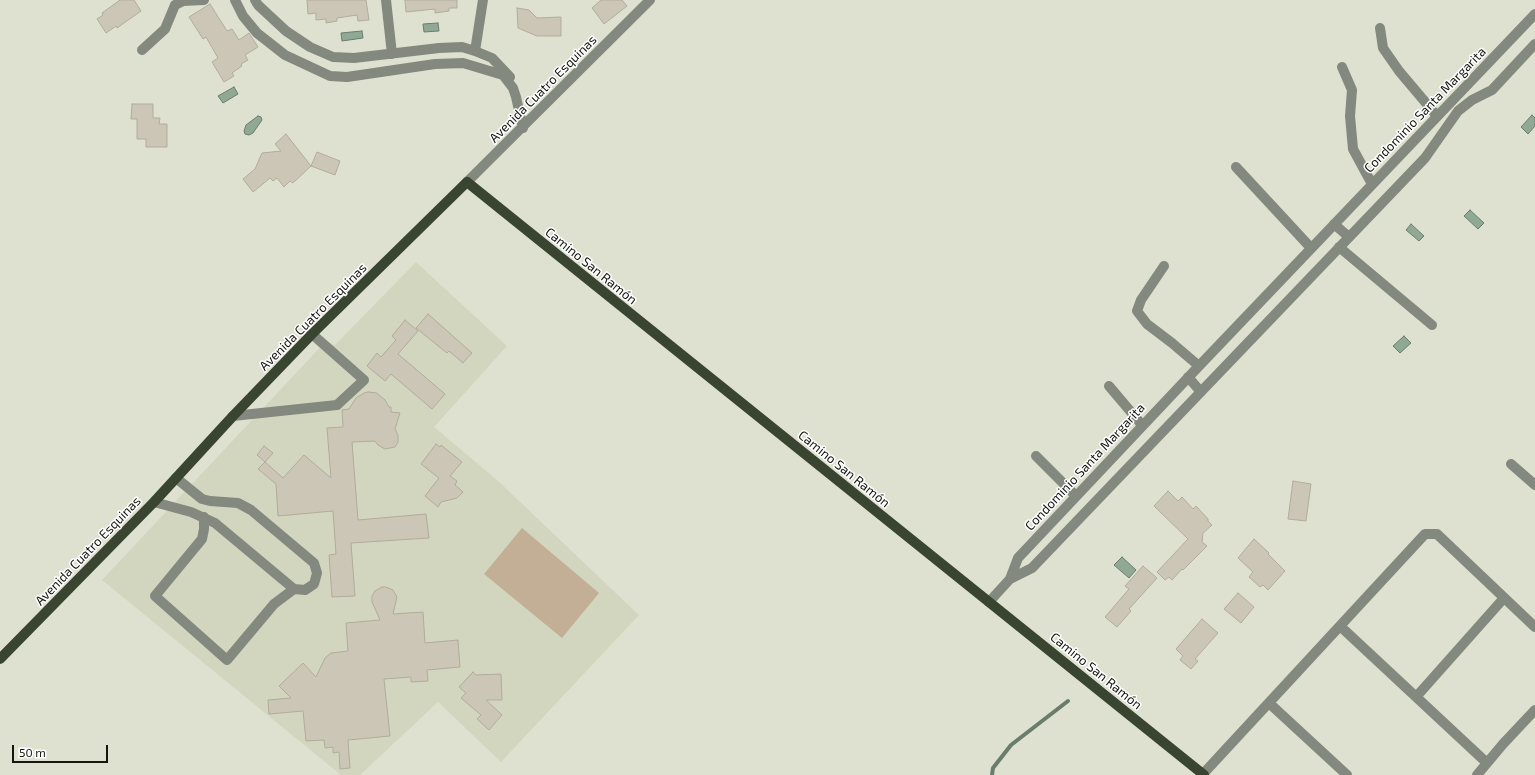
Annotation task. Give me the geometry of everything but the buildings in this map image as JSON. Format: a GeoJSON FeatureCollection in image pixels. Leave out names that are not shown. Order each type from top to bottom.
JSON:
{"type":"FeatureCollection","features":[{"type":"Feature","properties":{"kind":"main road","name":"Avenida Cuatro Esquinas"},"geometry":{"type":"LineString","coordinates":[[0,659],[154,502],[233,416],[312,334],[467,182]]}},
{"type":"Feature","properties":{"kind":"main road","name":"Camino San Ramón"},"geometry":{"type":"LineString","coordinates":[[467,182],[1204,775]]}},
{"type":"Feature","properties":{"kind":"street"},"geometry":{"type":"LineString","coordinates":[[142,50],[165,29],[175,5],[183,1],[204,0]]}},
{"type":"Feature","properties":{"kind":"street"},"geometry":{"type":"LineString","coordinates":[[235,0],[243,16],[257,33],[284,55],[330,76],[347,77],[435,64],[463,63],[503,75],[516,97],[525,126]]}},
{"type":"Feature","properties":{"kind":"street"},"geometry":{"type":"LineString","coordinates":[[255,0],[258,5],[286,31],[310,47],[333,57],[354,58],[462,47],[492,58],[515,83],[520,96],[525,126]]}},
{"type":"Feature","properties":{"kind":"street"},"geometry":{"type":"LineString","coordinates":[[386,0],[392,54]]}},
{"type":"Feature","properties":{"kind":"street"},"geometry":{"type":"LineString","coordinates":[[475,51],[483,0]]}},
{"type":"Feature","properties":{"kind":"street","name":"Avenida Cuatro Esquinas"},"geometry":{"type":"LineString","coordinates":[[467,182],[650,0]]}},
{"type":"Feature","properties":{"kind":"street","name":"Condominio Santa Margarita"},"geometry":{"type":"LineString","coordinates":[[1010,579],[1018,558],[1198,366],[1535,14]]}},
{"type":"Feature","properties":{"kind":"street"},"geometry":{"type":"LineString","coordinates":[[1380,28],[1383,48],[1399,71],[1437,116]]}},
{"type":"Feature","properties":{"kind":"street","name":"Condominio Santa Margarita"},"geometry":{"type":"LineString","coordinates":[[989,602],[1010,579],[1032,568],[1425,158],[1458,111],[1472,100],[1492,90],[1535,44]]}},
{"type":"Feature","properties":{"kind":"street"},"geometry":{"type":"LineString","coordinates":[[1342,67],[1352,90],[1350,116],[1353,150],[1372,184]]}},
{"type":"Feature","properties":{"kind":"street"},"geometry":{"type":"LineString","coordinates":[[1236,167],[1311,248]]}},
{"type":"Feature","properties":{"kind":"street"},"geometry":{"type":"LineString","coordinates":[[1334,224],[1349,237]]}},
{"type":"Feature","properties":{"kind":"street"},"geometry":{"type":"LineString","coordinates":[[1339,247],[1432,325]]}},
{"type":"Feature","properties":{"kind":"street"},"geometry":{"type":"LineString","coordinates":[[1164,266],[1141,300],[1137,311],[1147,324],[1172,343],[1198,366]]}},
{"type":"Feature","properties":{"kind":"street"},"geometry":{"type":"LineString","coordinates":[[233,416],[337,405],[364,380],[312,334]]}},
{"type":"Feature","properties":{"kind":"street"},"geometry":{"type":"LineString","coordinates":[[1188,378],[1201,392]]}},
{"type":"Feature","properties":{"kind":"street"},"geometry":{"type":"LineString","coordinates":[[1109,386],[1142,425]]}},
{"type":"Feature","properties":{"kind":"street"},"geometry":{"type":"LineString","coordinates":[[1036,456],[1076,496]]}},
{"type":"Feature","properties":{"kind":"street"},"geometry":{"type":"LineString","coordinates":[[1512,464],[1535,485]]}},
{"type":"Feature","properties":{"kind":"street"},"geometry":{"type":"LineString","coordinates":[[154,502],[179,508],[204,517],[215,523],[294,589],[305,590],[314,584],[317,573],[314,563],[251,510],[245,506],[232,502],[202,499],[176,478]]}},
{"type":"Feature","properties":{"kind":"street"},"geometry":{"type":"LineString","coordinates":[[204,517],[202,539],[155,596],[227,660],[274,604],[294,589]]}},
{"type":"Feature","properties":{"kind":"street"},"geometry":{"type":"LineString","coordinates":[[1204,775],[1425,534],[1437,534],[1535,627]]}},
{"type":"Feature","properties":{"kind":"street"},"geometry":{"type":"LineString","coordinates":[[1416,697],[1504,598]]}},
{"type":"Feature","properties":{"kind":"street"},"geometry":{"type":"LineString","coordinates":[[1340,626],[1487,763]]}},
{"type":"Feature","properties":{"kind":"street"},"geometry":{"type":"LineString","coordinates":[[1269,704],[1347,775]]}},
{"type":"Feature","properties":{"kind":"street"},"geometry":{"type":"LineString","coordinates":[[1477,775],[1535,710]]}},
{"type":"Feature","properties":{"kind":"shaded area"},"geometry":{"type":"Polygon","coordinates":[[[438,23],[439,31],[424,32],[423,24],[438,23]]]}},
{"type":"Feature","properties":{"kind":"shaded area"},"geometry":{"type":"Polygon","coordinates":[[[362,31],[363,38],[342,41],[341,33],[362,31]]]}},
{"type":"Feature","properties":{"kind":"shaded area"},"geometry":{"type":"Polygon","coordinates":[[[234,87],[238,94],[223,103],[218,96],[234,87]]]}},
{"type":"Feature","properties":{"kind":"shaded area"},"geometry":{"type":"Polygon","coordinates":[[[1532,115],[1535,118],[1535,126],[1528,134],[1521,127],[1532,115]]]}},
{"type":"Feature","properties":{"kind":"shaded area"},"geometry":{"type":"Polygon","coordinates":[[[258,116],[261,117],[262,120],[253,133],[249,135],[245,134],[244,131],[246,125],[258,116]]]}},
{"type":"Feature","properties":{"kind":"shaded area"},"geometry":{"type":"Polygon","coordinates":[[[1470,210],[1484,223],[1478,229],[1464,216],[1470,210]]]}},
{"type":"Feature","properties":{"kind":"shaded area"},"geometry":{"type":"Polygon","coordinates":[[[1411,224],[1424,236],[1419,241],[1406,230],[1411,224]]]}},
{"type":"Feature","properties":{"kind":"shaded area"},"geometry":{"type":"Polygon","coordinates":[[[416,262],[507,346],[434,427],[497,480],[639,615],[501,762],[438,702],[360,775],[341,775],[102,580],[326,341],[335,345],[416,262]]]}},
{"type":"Feature","properties":{"kind":"shaded area"},"geometry":{"type":"Polygon","coordinates":[[[1404,336],[1411,343],[1400,353],[1393,346],[1404,336]]]}},
{"type":"Feature","properties":{"kind":"shaded area"},"geometry":{"type":"Polygon","coordinates":[[[522,528],[599,593],[562,638],[484,574],[522,528]]]}},
{"type":"Feature","properties":{"kind":"shaded area"},"geometry":{"type":"Polygon","coordinates":[[[1122,557],[1136,570],[1129,578],[1114,565],[1122,557]]]}},
{"type":"Feature","properties":{"kind":"waterway"},"geometry":{"type":"LineString","coordinates":[[992,775],[993,768],[1011,745],[1068,701]]}}]}
